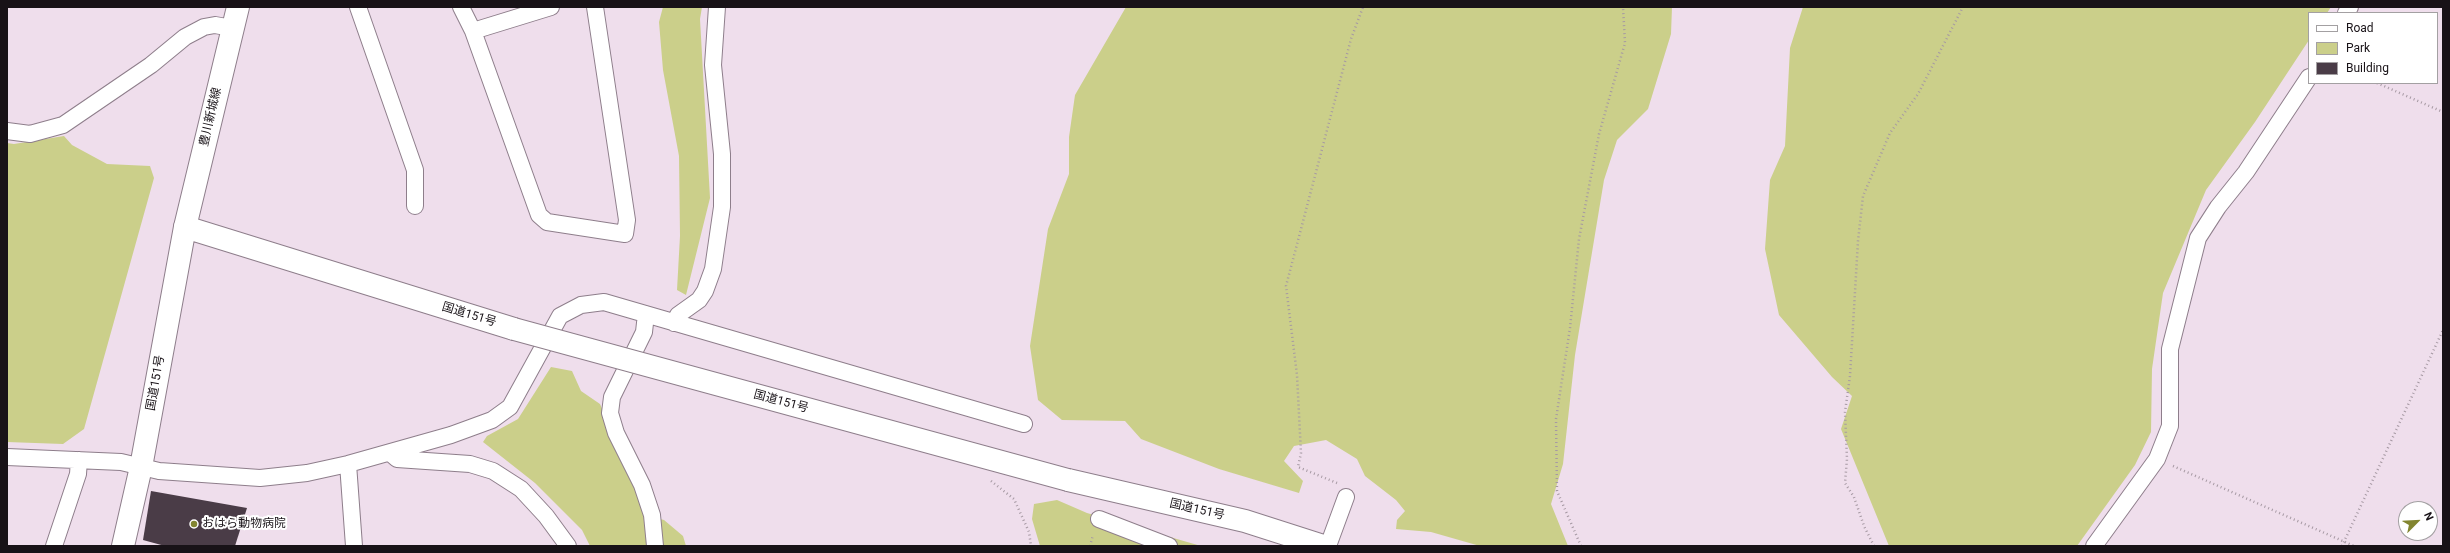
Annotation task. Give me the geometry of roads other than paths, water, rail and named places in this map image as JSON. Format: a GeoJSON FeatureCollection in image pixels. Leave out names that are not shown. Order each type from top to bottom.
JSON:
{"type":"FeatureCollection","features":[{"type":"Feature","properties":{"kind":"main road","name":"豊川新城線"},"geometry":{"type":"LineString","coordinates":[[185,227],[238,7]]}},
{"type":"Feature","properties":{"kind":"main road","name":"国道151号"},"geometry":{"type":"LineString","coordinates":[[124,546],[141,467],[185,227],[514,329],[1068,480],[1244,521],[1323,546]]}},
{"type":"Feature","properties":{"kind":"main road","name":"国道151号"},"geometry":{"type":"LineString","coordinates":[[1068,480],[1277,546]]}},
{"type":"Feature","properties":{"kind":"street"},"geometry":{"type":"LineString","coordinates":[[358,7],[416,170],[415,206]]}},
{"type":"Feature","properties":{"kind":"street"},"geometry":{"type":"LineString","coordinates":[[460,7],[473,31],[539,215],[547,222],[625,234],[627,220],[595,7]]}},
{"type":"Feature","properties":{"kind":"street"},"geometry":{"type":"LineString","coordinates":[[473,31],[551,7]]}},
{"type":"Feature","properties":{"kind":"street"},"geometry":{"type":"LineString","coordinates":[[674,323],[678,315],[699,300],[705,291],[713,269],[722,207],[722,154],[713,65],[717,7]]}},
{"type":"Feature","properties":{"kind":"street"},"geometry":{"type":"LineString","coordinates":[[7,131],[30,134],[62,126],[150,65],[185,37],[204,27],[215,25],[232,28]]}},
{"type":"Feature","properties":{"kind":"street"},"geometry":{"type":"LineString","coordinates":[[2094,546],[2157,459],[2170,426],[2170,349],[2198,238],[2218,207],[2246,172],[2308,79]]}},
{"type":"Feature","properties":{"kind":"street"},"geometry":{"type":"LineString","coordinates":[[7,456],[121,462],[159,471],[260,478],[307,472],[348,464],[390,453],[492,420],[510,408],[560,316],[581,305],[604,302],[1024,424]]}},
{"type":"Feature","properties":{"kind":"street"},"geometry":{"type":"LineString","coordinates":[[646,314],[644,332],[612,397],[610,412],[616,433],[642,485],[652,515],[655,546]]}},
{"type":"Feature","properties":{"kind":"street"},"geometry":{"type":"LineString","coordinates":[[390,453],[397,459],[470,464],[493,471],[521,489],[546,516],[568,546]]}},
{"type":"Feature","properties":{"kind":"street"},"geometry":{"type":"LineString","coordinates":[[54,546],[78,474],[79,460]]}},
{"type":"Feature","properties":{"kind":"street"},"geometry":{"type":"LineString","coordinates":[[348,464],[354,546]]}},
{"type":"Feature","properties":{"kind":"street"},"geometry":{"type":"LineString","coordinates":[[1328,546],[1346,497]]}},
{"type":"Feature","properties":{"kind":"street"},"geometry":{"type":"LineString","coordinates":[[1098,519],[1169,546]]}},
{"type":"Feature","properties":{"kind":"place","name":"おはら動物病院"},"geometry":{"type":"Point","coordinates":[194,524]}}]}
